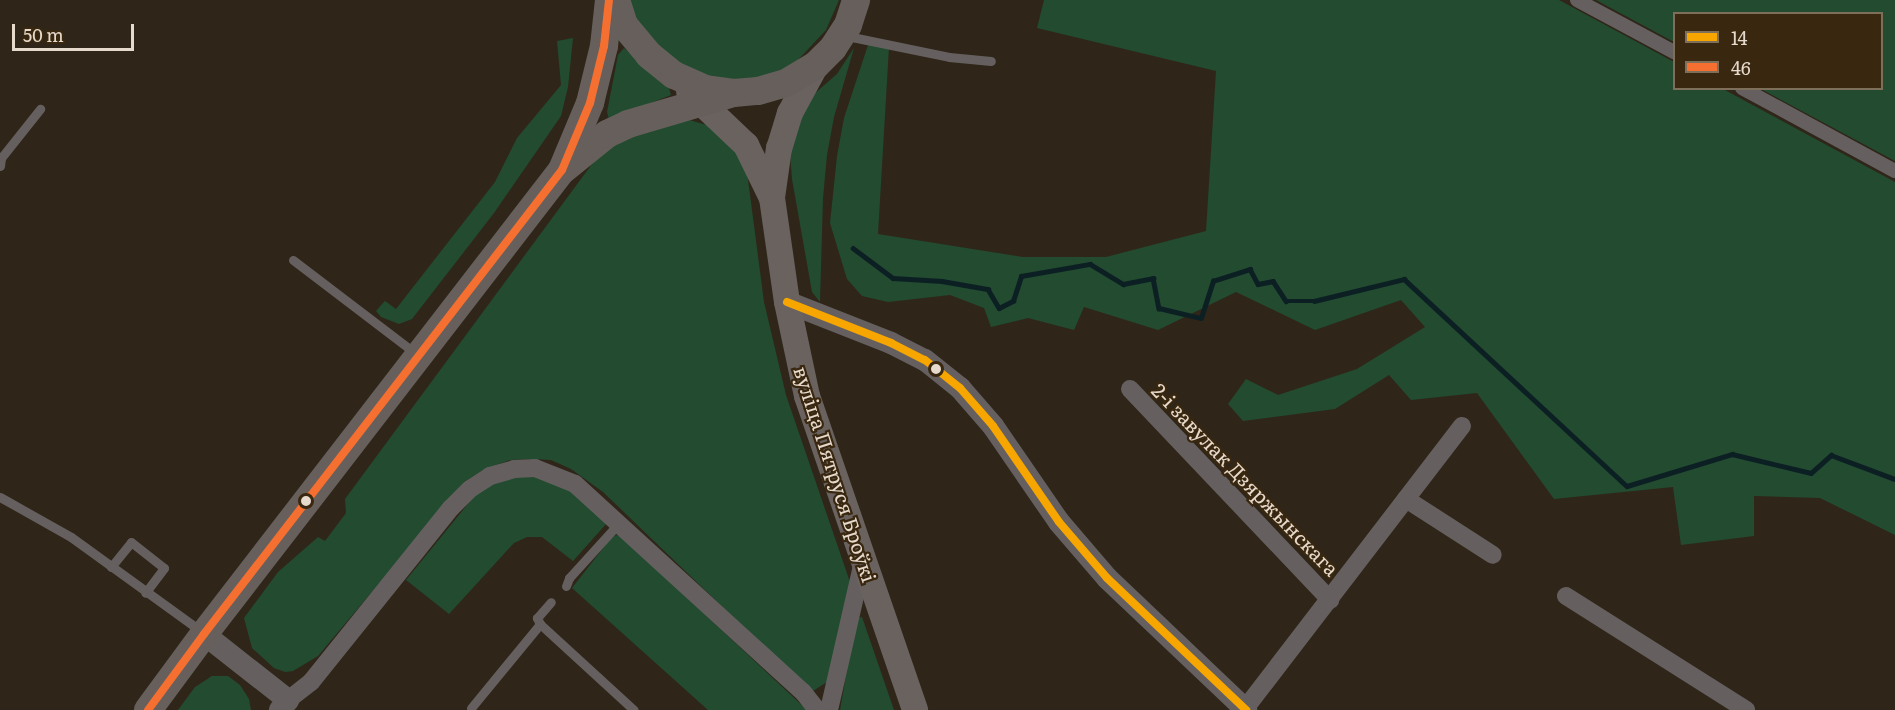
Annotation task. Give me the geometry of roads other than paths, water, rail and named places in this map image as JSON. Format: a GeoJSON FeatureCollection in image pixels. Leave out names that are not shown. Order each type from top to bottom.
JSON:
{"type":"FeatureCollection","features":[{"type":"Feature","properties":{"kind":"main road"},"geometry":{"type":"LineString","coordinates":[[562,170],[590,104],[604,46],[609,0]]}},
{"type":"Feature","properties":{"kind":"main road"},"geometry":{"type":"LineString","coordinates":[[616,0],[624,25],[649,55],[674,75],[706,89],[734,93]]}},
{"type":"Feature","properties":{"kind":"main road"},"geometry":{"type":"LineString","coordinates":[[148,710],[562,170],[607,134],[644,118],[734,93],[758,91],[786,82],[816,65],[841,35],[856,0]]}},
{"type":"Feature","properties":{"kind":"main road","name":"вуліца Пятруся Броўкі"},"geometry":{"type":"LineString","coordinates":[[816,65],[790,113],[779,147],[772,198],[787,302],[807,396],[915,710]]}},
{"type":"Feature","properties":{"kind":"main road","name":"вуліца Пятруся Броўкі"},"geometry":{"type":"LineString","coordinates":[[674,75],[746,145],[772,198]]}},
{"type":"Feature","properties":{"kind":"street"},"geometry":{"type":"LineString","coordinates":[[1577,0],[1673,51]]}},
{"type":"Feature","properties":{"kind":"street"},"geometry":{"type":"LineString","coordinates":[[1746,90],[1895,171]]}},
{"type":"Feature","properties":{"kind":"street"},"geometry":{"type":"LineString","coordinates":[[787,302],[891,343],[925,360],[960,388],[993,426],[1059,522],[1107,578],[1245,710]]}},
{"type":"Feature","properties":{"kind":"street","name":"2-і завулак Дзяржынскага"},"geometry":{"type":"LineString","coordinates":[[1130,389],[1330,600]]}},
{"type":"Feature","properties":{"kind":"street","name":"2-і завулак Дзяржынскага"},"geometry":{"type":"LineString","coordinates":[[1245,710],[1462,426]]}},
{"type":"Feature","properties":{"kind":"street"},"geometry":{"type":"LineString","coordinates":[[204,634],[288,705],[311,682],[451,508],[470,489],[490,476],[514,469],[535,468],[575,484],[803,692],[817,710]]}},
{"type":"Feature","properties":{"kind":"street"},"geometry":{"type":"LineString","coordinates":[[1406,499],[1493,555]]}},
{"type":"Feature","properties":{"kind":"street"},"geometry":{"type":"LineString","coordinates":[[829,710],[864,560]]}},
{"type":"Feature","properties":{"kind":"street"},"geometry":{"type":"LineString","coordinates":[[1566,596],[1746,710]]}},
{"type":"Feature","properties":{"kind":"lane"},"geometry":{"type":"LineString","coordinates":[[841,35],[949,57],[991,61]]}},
{"type":"Feature","properties":{"kind":"lane"},"geometry":{"type":"LineString","coordinates":[[0,166],[1,158],[40,109]]}},
{"type":"Feature","properties":{"kind":"lane"},"geometry":{"type":"LineString","coordinates":[[293,260],[419,356]]}},
{"type":"Feature","properties":{"kind":"lane"},"geometry":{"type":"LineString","coordinates":[[0,497],[71,537],[204,634]]}},
{"type":"Feature","properties":{"kind":"lane"},"geometry":{"type":"LineString","coordinates":[[566,586],[569,578],[618,524]]}},
{"type":"Feature","properties":{"kind":"lane"},"geometry":{"type":"LineString","coordinates":[[111,567],[131,542],[164,568],[145,593]]}},
{"type":"Feature","properties":{"kind":"lane"},"geometry":{"type":"LineString","coordinates":[[551,602],[537,618],[540,624],[634,710]]}},
{"type":"Feature","properties":{"kind":"lane"},"geometry":{"type":"LineString","coordinates":[[472,709],[540,624]]}},
{"type":"Feature","properties":{"kind":"waterway"},"geometry":{"type":"LineString","coordinates":[[853,248],[893,278],[942,281],[988,289],[999,308],[1013,301],[1021,276],[1090,264],[1123,284],[1153,278],[1159,308],[1201,318],[1213,281],[1250,269],[1258,284],[1273,281],[1286,301],[1314,301],[1404,279],[1627,486],[1732,454],[1811,473],[1831,455],[1895,479]]}}]}
